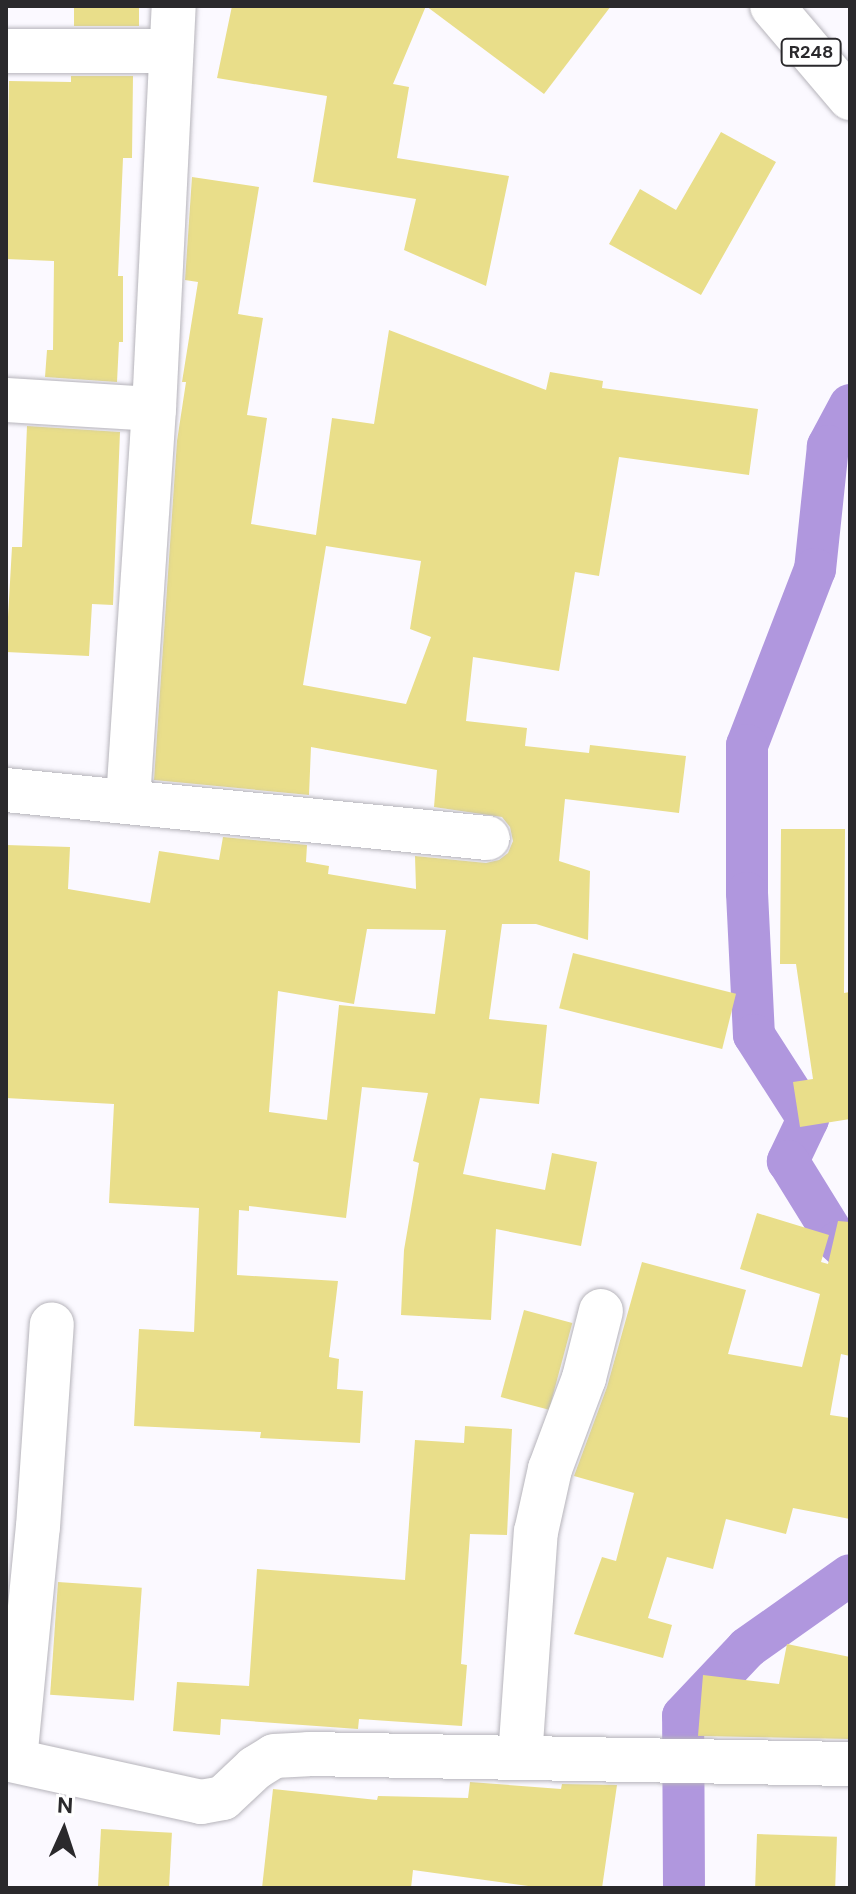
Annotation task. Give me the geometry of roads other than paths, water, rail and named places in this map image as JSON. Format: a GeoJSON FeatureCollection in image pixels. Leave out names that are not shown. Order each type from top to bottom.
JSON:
{"type":"FeatureCollection","features":[{"type":"Feature","properties":{"kind":"street"},"geometry":{"type":"LineString","coordinates":[[128,800],[154,409],[174,6]]}},
{"type":"Feature","properties":{"kind":"street","name":"R248"},"geometry":{"type":"LineString","coordinates":[[772,6],[850,98]]}},
{"type":"Feature","properties":{"kind":"street"},"geometry":{"type":"LineString","coordinates":[[6,51],[171,51]]}},
{"type":"Feature","properties":{"kind":"street"},"geometry":{"type":"LineString","coordinates":[[6,400],[154,409]]}},
{"type":"Feature","properties":{"kind":"street"},"geometry":{"type":"LineString","coordinates":[[6,790],[488,838]]}},
{"type":"Feature","properties":{"kind":"street"},"geometry":{"type":"LineString","coordinates":[[520,1758],[536,1532],[550,1469],[584,1378],[601,1311]]}},
{"type":"Feature","properties":{"kind":"street"},"geometry":{"type":"LineString","coordinates":[[52,1324],[38,1527],[10,1759],[201,1802],[223,1798],[255,1768],[274,1756],[850,1764]]}},
{"type":"Feature","properties":{"kind":"waterway"},"geometry":{"type":"LineString","coordinates":[[850,405],[828,446],[815,569],[747,745],[747,893],[754,1035],[808,1119],[788,1161],[838,1242],[850,1253]]}},
{"type":"Feature","properties":{"kind":"waterway"},"geometry":{"type":"LineString","coordinates":[[684,1888],[683,1716],[747,1648],[850,1575]]}}]}
